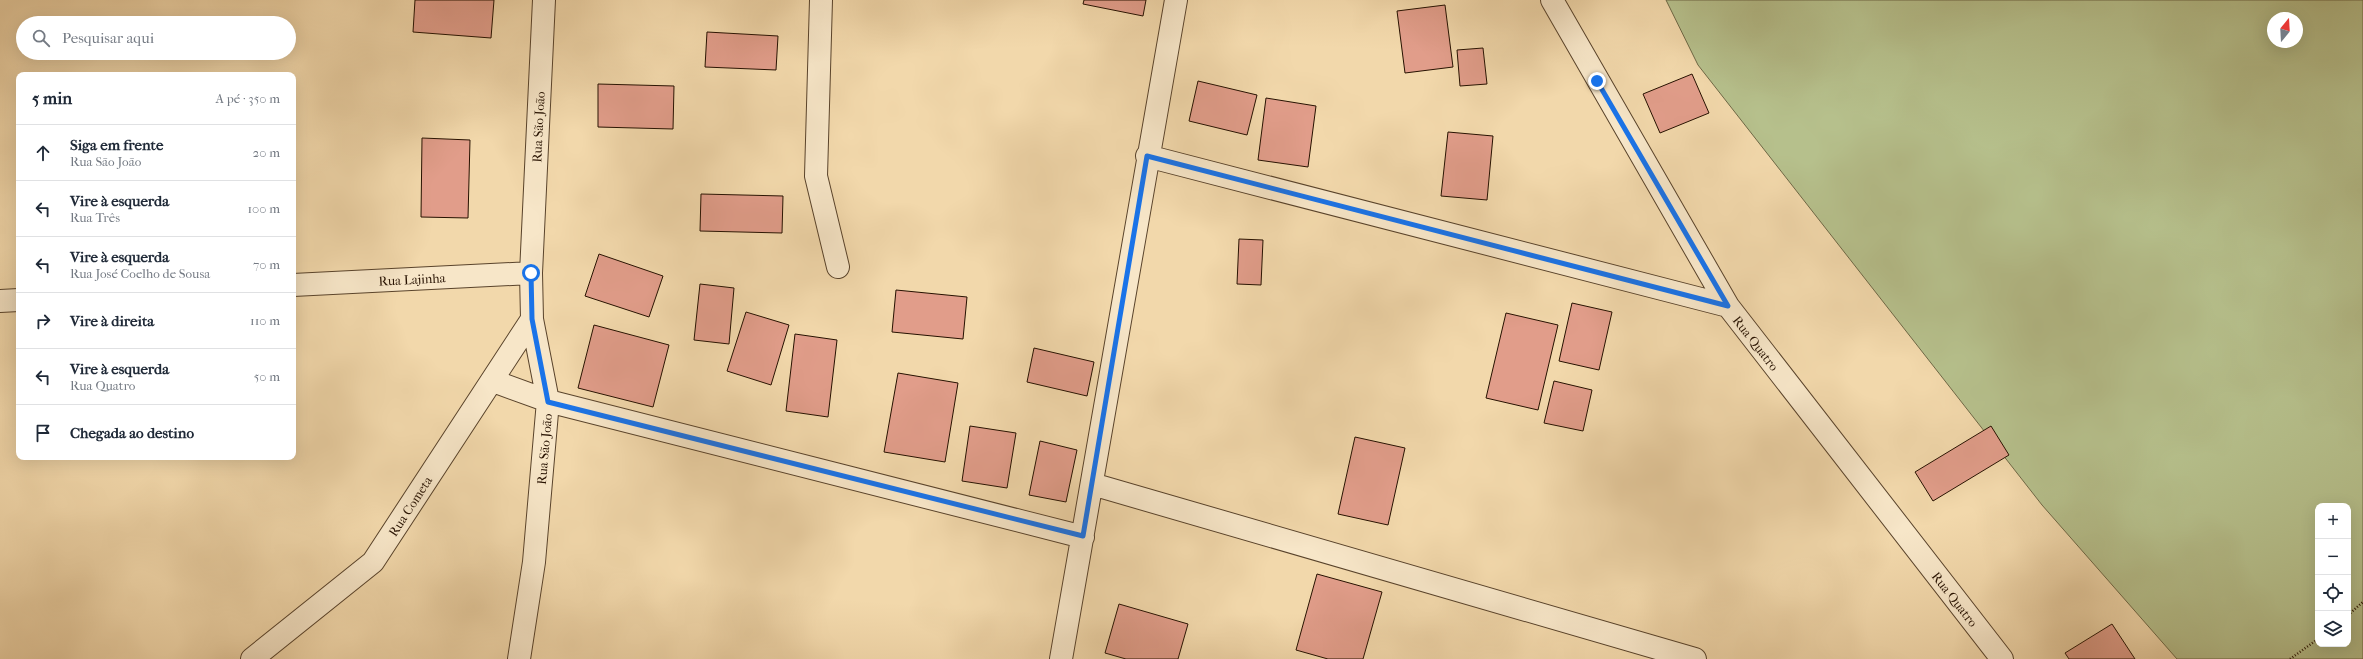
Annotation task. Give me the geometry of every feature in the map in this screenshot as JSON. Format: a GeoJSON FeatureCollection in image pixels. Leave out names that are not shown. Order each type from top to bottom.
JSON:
{"type":"FeatureCollection","features":[{"type":"Feature","properties":{"kind":"street","name":"Rua São João"},"geometry":{"type":"LineString","coordinates":[[519,659],[534,562],[548,402],[532,319],[531,273],[544,0]]}},
{"type":"Feature","properties":{"kind":"street"},"geometry":{"type":"LineString","coordinates":[[821,0],[816,176],[838,267]]}},
{"type":"Feature","properties":{"kind":"street"},"geometry":{"type":"LineString","coordinates":[[1061,659],[1147,156],[1176,0]]}},
{"type":"Feature","properties":{"kind":"street","name":"Rua Quatro"},"geometry":{"type":"LineString","coordinates":[[1552,0],[1728,306],[2002,659]]}},
{"type":"Feature","properties":{"kind":"street"},"geometry":{"type":"LineString","coordinates":[[1147,156],[1728,306]]}},
{"type":"Feature","properties":{"kind":"street","name":"Rua Lajinha"},"geometry":{"type":"LineString","coordinates":[[296,285],[531,273]]}},
{"type":"Feature","properties":{"kind":"street"},"geometry":{"type":"LineString","coordinates":[[0,301],[16,300]]}},
{"type":"Feature","properties":{"kind":"street","name":"Rua Cometa"},"geometry":{"type":"LineString","coordinates":[[252,659],[373,562],[493,381],[532,319]]}},
{"type":"Feature","properties":{"kind":"street"},"geometry":{"type":"LineString","coordinates":[[493,381],[548,402],[1083,536]]}},
{"type":"Feature","properties":{"kind":"street"},"geometry":{"type":"LineString","coordinates":[[1092,484],[1695,659]]}},
{"type":"Feature","properties":{"kind":"path"},"geometry":{"type":"LineString","coordinates":[[2351,612],[2363,602]]}},
{"type":"Feature","properties":{"kind":"path"},"geometry":{"type":"LineString","coordinates":[[2290,659],[2315,641]]}},
{"type":"Feature","properties":{"kind":"green space"},"geometry":{"type":"Polygon","coordinates":[[[1666,0],[2363,0],[2363,659],[2177,659],[2042,505],[1698,65],[1666,0]]]}},
{"type":"Feature","properties":{"kind":"building"},"geometry":{"type":"Polygon","coordinates":[[[415,0],[494,0],[491,38],[413,32],[415,0]]]}},
{"type":"Feature","properties":{"kind":"building"},"geometry":{"type":"Polygon","coordinates":[[[1084,0],[1146,0],[1143,16],[1083,4],[1084,0]]]}},
{"type":"Feature","properties":{"kind":"building"},"geometry":{"type":"Polygon","coordinates":[[[1445,5],[1453,67],[1405,73],[1397,11],[1445,5]]]}},
{"type":"Feature","properties":{"kind":"building"},"geometry":{"type":"Polygon","coordinates":[[[707,32],[778,36],[776,70],[705,67],[707,32]]]}},
{"type":"Feature","properties":{"kind":"building"},"geometry":{"type":"Polygon","coordinates":[[[1483,48],[1487,84],[1460,86],[1457,50],[1483,48]]]}},
{"type":"Feature","properties":{"kind":"building"},"geometry":{"type":"Polygon","coordinates":[[[1692,74],[1709,113],[1660,133],[1643,94],[1692,74]]]}},
{"type":"Feature","properties":{"kind":"building"},"geometry":{"type":"Polygon","coordinates":[[[1198,81],[1257,95],[1247,135],[1189,121],[1198,81]]]}},
{"type":"Feature","properties":{"kind":"building"},"geometry":{"type":"Polygon","coordinates":[[[598,84],[674,86],[673,129],[598,127],[598,84]]]}},
{"type":"Feature","properties":{"kind":"building"},"geometry":{"type":"Polygon","coordinates":[[[1266,98],[1316,106],[1308,167],[1258,160],[1266,98]]]}},
{"type":"Feature","properties":{"kind":"building"},"geometry":{"type":"Polygon","coordinates":[[[1448,132],[1493,136],[1487,200],[1441,196],[1448,132]]]}},
{"type":"Feature","properties":{"kind":"building"},"geometry":{"type":"Polygon","coordinates":[[[422,138],[470,140],[468,218],[421,217],[422,138]]]}},
{"type":"Feature","properties":{"kind":"building"},"geometry":{"type":"Polygon","coordinates":[[[701,194],[783,196],[782,233],[700,231],[701,194]]]}},
{"type":"Feature","properties":{"kind":"building"},"geometry":{"type":"Polygon","coordinates":[[[1239,239],[1263,240],[1261,285],[1237,284],[1239,239]]]}},
{"type":"Feature","properties":{"kind":"building"},"geometry":{"type":"Polygon","coordinates":[[[599,254],[663,276],[649,317],[585,296],[599,254]]]}},
{"type":"Feature","properties":{"kind":"building"},"geometry":{"type":"Polygon","coordinates":[[[700,284],[734,288],[729,344],[694,340],[700,284]]]}},
{"type":"Feature","properties":{"kind":"building"},"geometry":{"type":"Polygon","coordinates":[[[896,290],[967,297],[963,339],[892,332],[896,290]]]}},
{"type":"Feature","properties":{"kind":"building"},"geometry":{"type":"Polygon","coordinates":[[[1572,303],[1612,312],[1599,370],[1559,361],[1572,303]]]}},
{"type":"Feature","properties":{"kind":"building"},"geometry":{"type":"Polygon","coordinates":[[[746,312],[789,325],[771,385],[727,371],[746,312]]]}},
{"type":"Feature","properties":{"kind":"building"},"geometry":{"type":"Polygon","coordinates":[[[1506,313],[1558,325],[1538,410],[1486,398],[1506,313]]]}},
{"type":"Feature","properties":{"kind":"building"},"geometry":{"type":"Polygon","coordinates":[[[594,325],[669,345],[653,407],[578,388],[594,325]]]}},
{"type":"Feature","properties":{"kind":"building"},"geometry":{"type":"Polygon","coordinates":[[[795,334],[837,340],[828,417],[786,411],[795,334]]]}},
{"type":"Feature","properties":{"kind":"building"},"geometry":{"type":"Polygon","coordinates":[[[1034,348],[1094,362],[1087,396],[1027,382],[1034,348]]]}},
{"type":"Feature","properties":{"kind":"building"},"geometry":{"type":"Polygon","coordinates":[[[898,373],[958,383],[945,462],[884,452],[898,373]]]}},
{"type":"Feature","properties":{"kind":"building"},"geometry":{"type":"Polygon","coordinates":[[[1554,381],[1592,390],[1583,431],[1544,423],[1554,381]]]}},
{"type":"Feature","properties":{"kind":"building"},"geometry":{"type":"Polygon","coordinates":[[[970,426],[1016,433],[1007,488],[962,481],[970,426]]]}},
{"type":"Feature","properties":{"kind":"building"},"geometry":{"type":"Polygon","coordinates":[[[1991,426],[2009,455],[1933,501],[1915,472],[1991,426]]]}},
{"type":"Feature","properties":{"kind":"building"},"geometry":{"type":"Polygon","coordinates":[[[1355,437],[1405,448],[1388,525],[1338,514],[1355,437]]]}},
{"type":"Feature","properties":{"kind":"building"},"geometry":{"type":"Polygon","coordinates":[[[1040,441],[1077,450],[1066,502],[1029,495],[1040,441]]]}},
{"type":"Feature","properties":{"kind":"building"},"geometry":{"type":"Polygon","coordinates":[[[1317,574],[1382,592],[1363,659],[1328,659],[1296,650],[1317,574]]]}},
{"type":"Feature","properties":{"kind":"building"},"geometry":{"type":"Polygon","coordinates":[[[1119,604],[1188,624],[1178,659],[1126,659],[1105,653],[1119,604]]]}},
{"type":"Feature","properties":{"kind":"building"},"geometry":{"type":"Polygon","coordinates":[[[2112,624],[2135,659],[2069,659],[2065,653],[2112,624]]]}},
{"type":"Feature","properties":{"kind":"route"},"geometry":{"type":"LineString","coordinates":[[531,273],[532,319],[548,402],[1083,536],[1147,156],[1728,306],[1597,81]]}}]}
